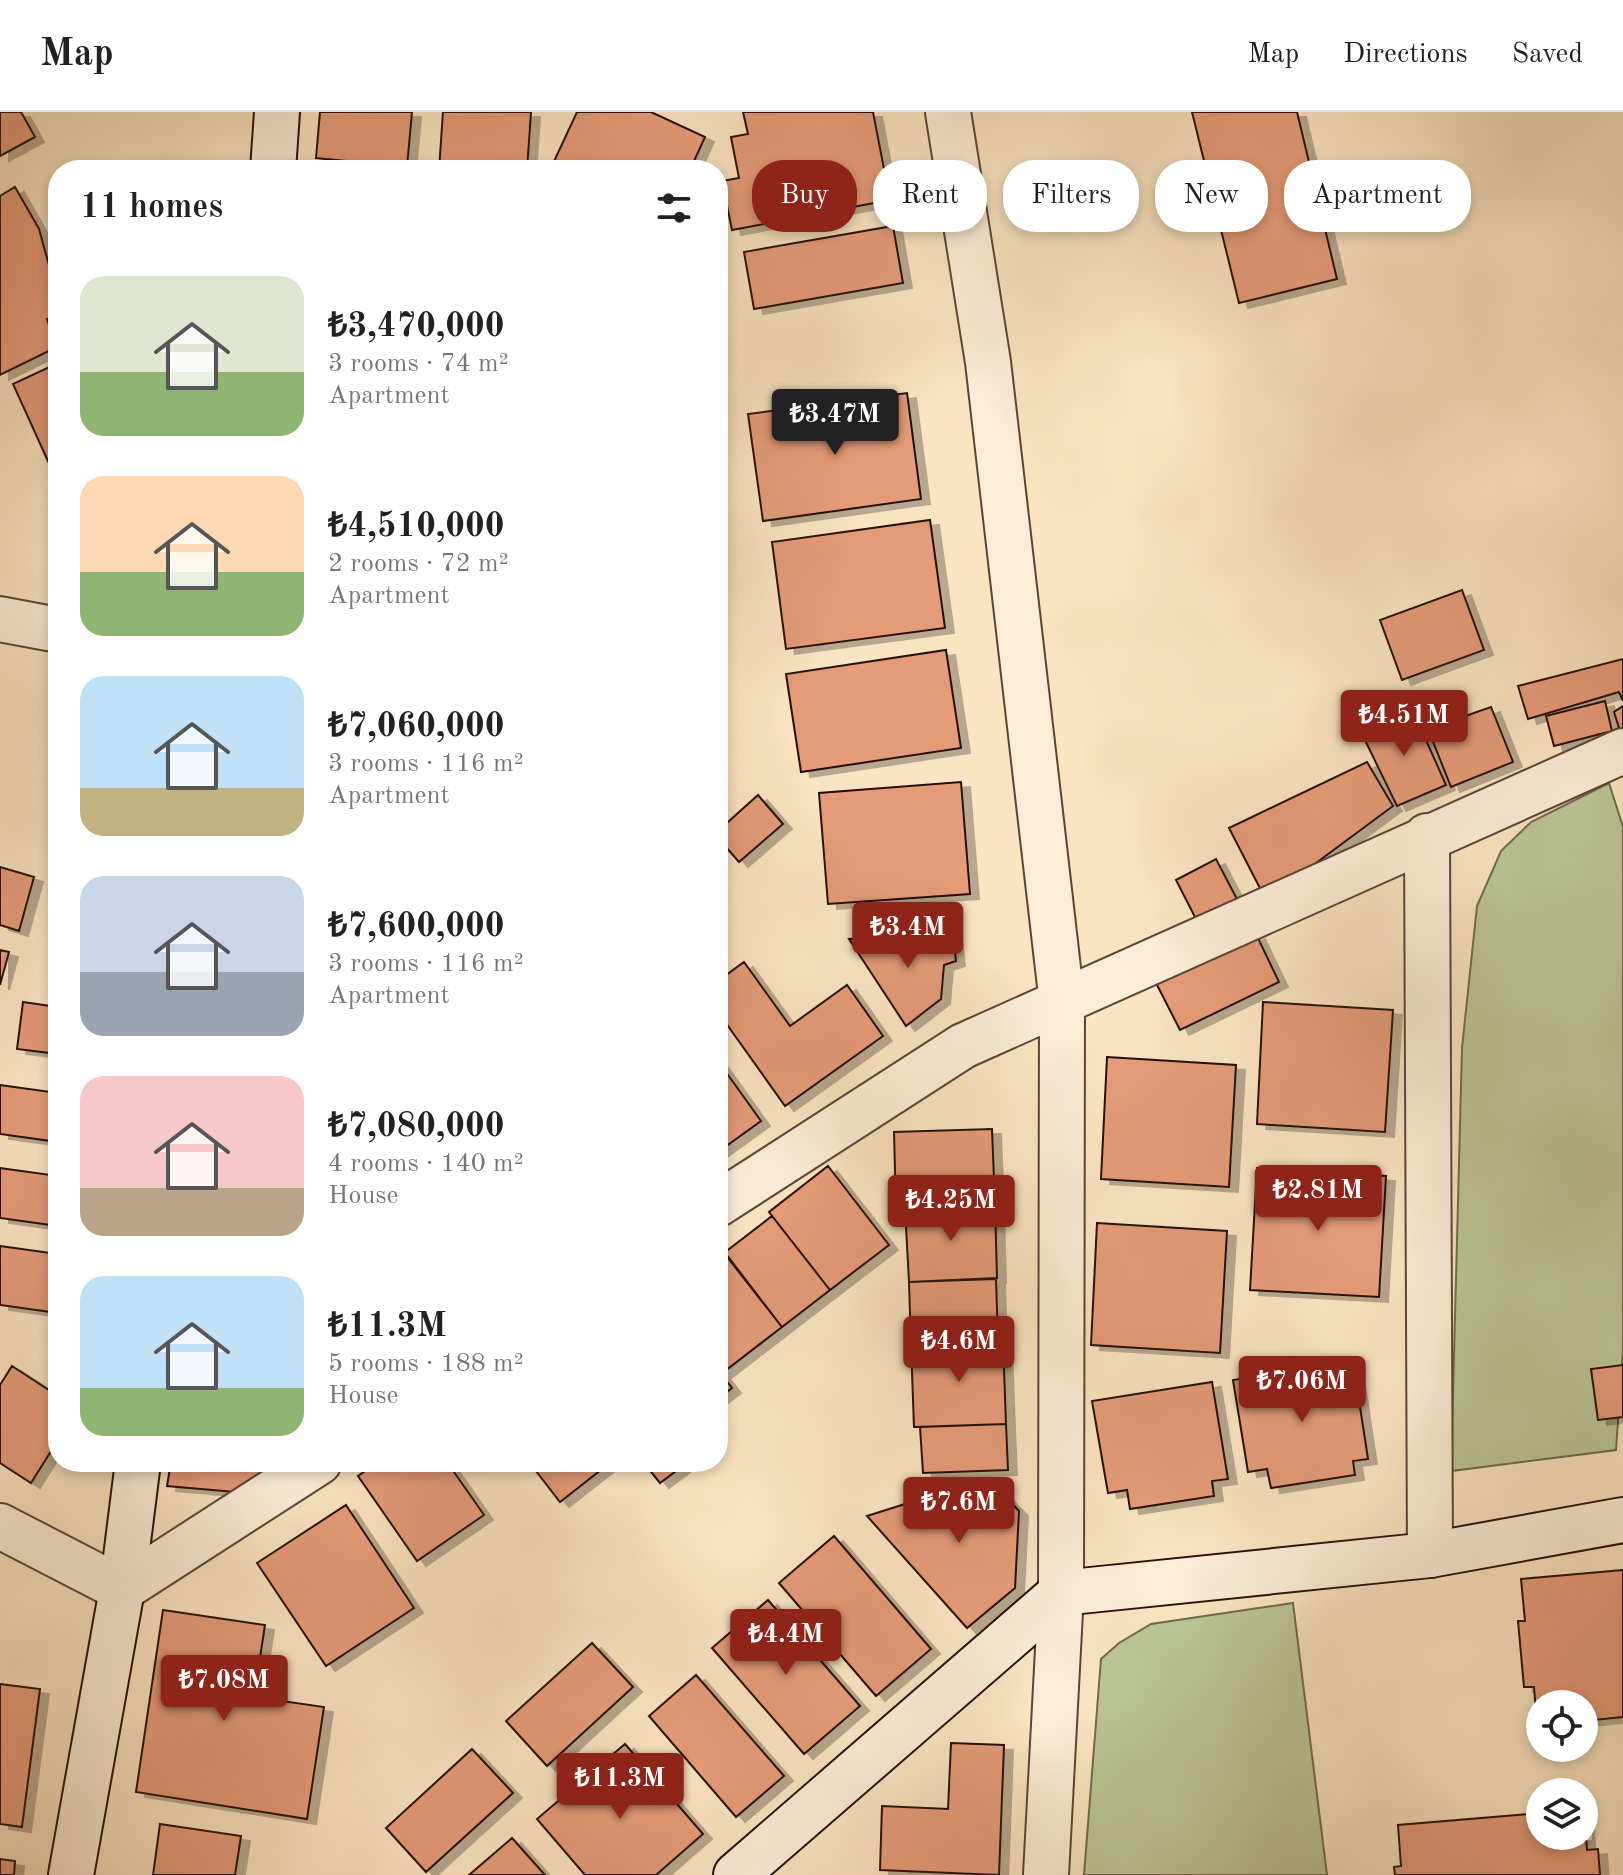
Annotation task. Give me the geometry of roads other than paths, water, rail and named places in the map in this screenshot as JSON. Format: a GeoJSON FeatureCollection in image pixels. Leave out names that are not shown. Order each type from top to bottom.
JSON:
{"type":"FeatureCollection","features":[{"type":"Feature","properties":{"kind":"street"},"geometry":{"type":"LineString","coordinates":[[274,160],[277,112]]}},
{"type":"Feature","properties":{"kind":"street"},"geometry":{"type":"LineString","coordinates":[[948,112],[988,362],[1062,1003],[1061,1593],[1046,1875]]}},
{"type":"Feature","properties":{"kind":"street"},"geometry":{"type":"LineString","coordinates":[[0,619],[48,628]]}},
{"type":"Feature","properties":{"kind":"street"},"geometry":{"type":"LineString","coordinates":[[728,1198],[963,1046],[1623,751]]}},
{"type":"Feature","properties":{"kind":"street"},"geometry":{"type":"LineString","coordinates":[[1427,836],[1430,1555]]}},
{"type":"Feature","properties":{"kind":"street"},"geometry":{"type":"LineString","coordinates":[[71,1875],[122,1589],[137,1472]]}},
{"type":"Feature","properties":{"kind":"street"},"geometry":{"type":"LineString","coordinates":[[122,1589],[303,1472]]}},
{"type":"Feature","properties":{"kind":"street"},"geometry":{"type":"LineString","coordinates":[[736,1875],[1061,1593],[1430,1555],[1623,1520]]}},
{"type":"Feature","properties":{"kind":"street"},"geometry":{"type":"LineString","coordinates":[[0,1526],[122,1589]]}}]}
